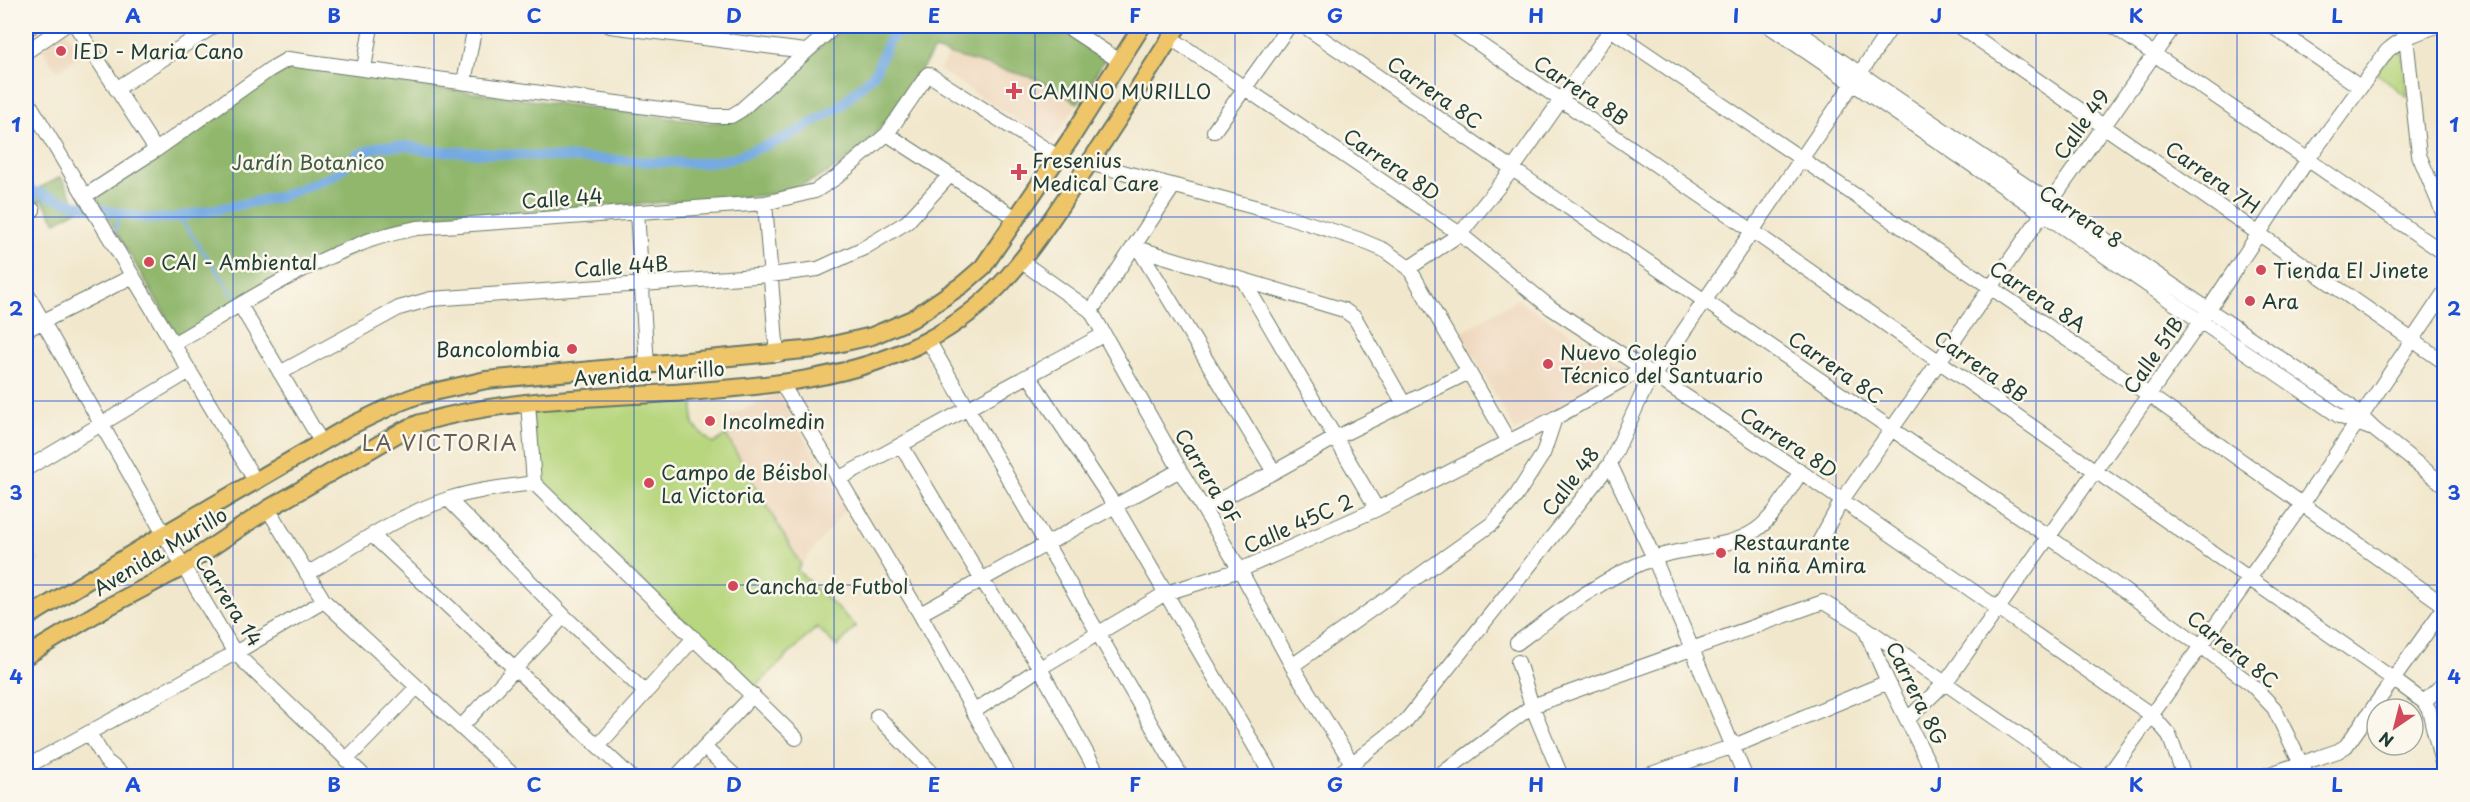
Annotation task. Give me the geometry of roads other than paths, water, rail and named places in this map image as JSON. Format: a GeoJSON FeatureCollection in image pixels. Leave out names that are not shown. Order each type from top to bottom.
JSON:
{"type":"FeatureCollection","features":[{"type":"Feature","properties":{"kind":"main road","name":"Avenida Murillo"},"geometry":{"type":"LineString","coordinates":[[26,618],[164,534],[348,428],[398,403],[440,389],[486,380],[777,355],[843,345],[872,336],[912,319],[962,285],[983,267],[1121,62],[1142,26]]}},
{"type":"Feature","properties":{"kind":"main road","name":"Avenida Murillo"},"geometry":{"type":"LineString","coordinates":[[26,656],[104,609],[183,567],[268,509],[420,423],[528,403],[782,384],[851,369],[904,351],[928,340],[979,306],[1022,262],[1174,32]]}},
{"type":"Feature","properties":{"kind":"street"},"geometry":{"type":"LineString","coordinates":[[26,30],[32,26]]}},
{"type":"Feature","properties":{"kind":"street"},"geometry":{"type":"LineString","coordinates":[[26,52],[64,26]]}},
{"type":"Feature","properties":{"kind":"street"},"geometry":{"type":"LineString","coordinates":[[76,26],[156,150]]}},
{"type":"Feature","properties":{"kind":"street"},"geometry":{"type":"LineString","coordinates":[[116,89],[214,26]]}},
{"type":"Feature","properties":{"kind":"street"},"geometry":{"type":"LineString","coordinates":[[364,69],[371,26]]}},
{"type":"Feature","properties":{"kind":"street"},"geometry":{"type":"LineString","coordinates":[[464,82],[475,26]]}},
{"type":"Feature","properties":{"kind":"street"},"geometry":{"type":"LineString","coordinates":[[610,26],[806,51]]}},
{"type":"Feature","properties":{"kind":"street"},"geometry":{"type":"LineString","coordinates":[[88,203],[156,150],[288,59],[714,116],[731,116],[741,110],[835,26]]}},
{"type":"Feature","properties":{"kind":"street"},"geometry":{"type":"LineString","coordinates":[[1066,26],[1121,62]]}},
{"type":"Feature","properties":{"kind":"street"},"geometry":{"type":"LineString","coordinates":[[1214,131],[1289,26]]}},
{"type":"Feature","properties":{"kind":"street","name":"Carrera 8C"},"geometry":{"type":"LineString","coordinates":[[1304,26],[2049,537],[2201,646],[2252,685],[2274,708],[2307,777]]}},
{"type":"Feature","properties":{"kind":"street","name":"Carrera 8B"},"geometry":{"type":"LineString","coordinates":[[1453,26],[1751,230],[2417,697]]}},
{"type":"Feature","properties":{"kind":"street","name":"Carrera 8"},"geometry":{"type":"LineString","coordinates":[[1769,26],[1857,78]]}},
{"type":"Feature","properties":{"kind":"street","name":"Carrera 8"},"geometry":{"type":"LineString","coordinates":[[1790,26],[1857,78],[2205,316],[2340,416],[2359,420],[2375,430],[2445,484]]}},
{"type":"Feature","properties":{"kind":"street","name":"Calle 48"},"geometry":{"type":"LineString","coordinates":[[1339,776],[1405,722],[1610,464],[1645,388],[1648,373],[1705,300],[1893,26]]}},
{"type":"Feature","properties":{"kind":"street","name":"Carrera 7H"},"geometry":{"type":"LineString","coordinates":[[1959,26],[2445,362]]}},
{"type":"Feature","properties":{"kind":"street"},"geometry":{"type":"LineString","coordinates":[[2114,26],[2445,253]]}},
{"type":"Feature","properties":{"kind":"street","name":"Calle 49"},"geometry":{"type":"LineString","coordinates":[[1819,542],[1842,500],[2174,26]]}},
{"type":"Feature","properties":{"kind":"street"},"geometry":{"type":"LineString","coordinates":[[2272,26],[2360,87]]}},
{"type":"Feature","properties":{"kind":"street","name":"Calle 51B"},"geometry":{"type":"LineString","coordinates":[[1907,720],[1946,682],[2205,316],[2308,159],[2387,51],[2404,31],[2437,26]]}},
{"type":"Feature","properties":{"kind":"street"},"geometry":{"type":"LineString","coordinates":[[1409,268],[1460,234],[1512,170],[1610,27]]}},
{"type":"Feature","properties":{"kind":"street","name":"Carrera 8A"},"geometry":{"type":"LineString","coordinates":[[1610,27],[2149,395],[2445,606]]}},
{"type":"Feature","properties":{"kind":"street"},"geometry":{"type":"LineString","coordinates":[[2404,31],[2419,155],[2445,215]]}},
{"type":"Feature","properties":{"kind":"street","name":"Carrera 8D"},"geometry":{"type":"LineString","coordinates":[[1174,32],[1244,88],[1460,234],[1551,308],[1801,472],[2153,716],[2169,735],[2184,777]]}},
{"type":"Feature","properties":{"kind":"street","name":"Calle 44"},"geometry":{"type":"LineString","coordinates":[[173,344],[330,257],[360,243],[398,232],[417,228],[765,203],[815,191],[837,177],[887,134],[928,74],[1058,157]]}},
{"type":"Feature","properties":{"kind":"street"},"geometry":{"type":"LineString","coordinates":[[26,98],[256,482]]}},
{"type":"Feature","properties":{"kind":"street"},"geometry":{"type":"LineString","coordinates":[[887,134],[1016,218]]}},
{"type":"Feature","properties":{"kind":"street"},"geometry":{"type":"LineString","coordinates":[[1089,163],[1273,212],[1358,238],[1384,250],[1409,268],[1508,440]]}},
{"type":"Feature","properties":{"kind":"street","name":"Calle 44B"},"geometry":{"type":"LineString","coordinates":[[280,373],[399,308],[431,299],[770,275],[818,269],[864,248],[907,222],[950,175]]}},
{"type":"Feature","properties":{"kind":"street"},"geometry":{"type":"LineString","coordinates":[[1091,311],[1136,248],[1173,187]]}},
{"type":"Feature","properties":{"kind":"street"},"geometry":{"type":"LineString","coordinates":[[765,203],[777,355]]}},
{"type":"Feature","properties":{"kind":"street"},"geometry":{"type":"LineString","coordinates":[[637,212],[647,365]]}},
{"type":"Feature","properties":{"kind":"street"},"geometry":{"type":"LineString","coordinates":[[1136,248],[1344,310],[1355,318],[1404,404]]}},
{"type":"Feature","properties":{"kind":"street"},"geometry":{"type":"LineString","coordinates":[[1136,248],[1274,472]]}},
{"type":"Feature","properties":{"kind":"street","name":"Carrera 9F"},"geometry":{"type":"LineString","coordinates":[[1022,262],[1091,311],[1180,470],[1240,570],[1292,666],[1353,765]]}},
{"type":"Feature","properties":{"kind":"street"},"geometry":{"type":"LineString","coordinates":[[26,330],[133,276]]}},
{"type":"Feature","properties":{"kind":"street"},"geometry":{"type":"LineString","coordinates":[[1243,280],[1377,509]]}},
{"type":"Feature","properties":{"kind":"street","name":"Carrera 14"},"geometry":{"type":"LineString","coordinates":[[26,292],[183,567],[235,652],[364,777]]}},
{"type":"Feature","properties":{"kind":"street"},"geometry":{"type":"LineString","coordinates":[[2108,777],[2303,503],[2445,293]]}},
{"type":"Feature","properties":{"kind":"street"},"geometry":{"type":"LineString","coordinates":[[240,305],[322,443]]}},
{"type":"Feature","properties":{"kind":"street"},"geometry":{"type":"LineString","coordinates":[[838,479],[1103,335]]}},
{"type":"Feature","properties":{"kind":"street"},"geometry":{"type":"LineString","coordinates":[[928,340],[1181,777]]}},
{"type":"Feature","properties":{"kind":"street"},"geometry":{"type":"LineString","coordinates":[[26,469],[190,371]]}},
{"type":"Feature","properties":{"kind":"street"},"geometry":{"type":"LineString","coordinates":[[1204,507],[1335,438],[1469,372]]}},
{"type":"Feature","properties":{"kind":"street","name":"Calle 45C 2"},"geometry":{"type":"LineString","coordinates":[[973,712],[1040,668],[1166,593],[1240,570],[1377,509],[1508,440],[1648,373]]}},
{"type":"Feature","properties":{"kind":"street"},"geometry":{"type":"LineString","coordinates":[[1029,376],[1115,506],[1272,777]]}},
{"type":"Feature","properties":{"kind":"street"},"geometry":{"type":"LineString","coordinates":[[782,384],[920,615],[1010,777]]}},
{"type":"Feature","properties":{"kind":"street"},"geometry":{"type":"LineString","coordinates":[[528,403],[534,483],[796,738]]}},
{"type":"Feature","properties":{"kind":"street"},"geometry":{"type":"LineString","coordinates":[[1292,666],[1493,523],[1516,495],[1544,454],[1555,418]]}},
{"type":"Feature","properties":{"kind":"street"},"geometry":{"type":"LineString","coordinates":[[901,445],[982,580],[1040,668],[1099,777]]}},
{"type":"Feature","properties":{"kind":"street"},"geometry":{"type":"LineString","coordinates":[[1610,464],[1654,558],[1745,777]]}},
{"type":"Feature","properties":{"kind":"street"},"geometry":{"type":"LineString","coordinates":[[920,615],[1180,470]]}},
{"type":"Feature","properties":{"kind":"street"},"geometry":{"type":"LineString","coordinates":[[1517,643],[1585,592],[1654,558],[1738,539],[1757,530],[1777,509],[1801,472]]}},
{"type":"Feature","properties":{"kind":"street"},"geometry":{"type":"LineString","coordinates":[[307,574],[412,513],[448,499],[489,489],[534,483]]}},
{"type":"Feature","properties":{"kind":"street"},"geometry":{"type":"LineString","coordinates":[[448,499],[564,616],[646,693]]}},
{"type":"Feature","properties":{"kind":"street"},"geometry":{"type":"LineString","coordinates":[[268,509],[324,601],[461,727],[498,772],[514,777]]}},
{"type":"Feature","properties":{"kind":"street"},"geometry":{"type":"LineString","coordinates":[[373,536],[630,777]]}},
{"type":"Feature","properties":{"kind":"street"},"geometry":{"type":"LineString","coordinates":[[26,767],[324,601]]}},
{"type":"Feature","properties":{"kind":"street"},"geometry":{"type":"LineString","coordinates":[[1439,777],[1532,706],[1823,602],[1946,682],[2079,777]]}},
{"type":"Feature","properties":{"kind":"street"},"geometry":{"type":"LineString","coordinates":[[2264,777],[2338,752],[2346,747],[2445,606]]}},
{"type":"Feature","properties":{"kind":"street"},"geometry":{"type":"LineString","coordinates":[[461,727],[564,616]]}},
{"type":"Feature","properties":{"kind":"street","name":"Carrera 8G"},"geometry":{"type":"LineString","coordinates":[[1863,626],[1935,777]]}},
{"type":"Feature","properties":{"kind":"street"},"geometry":{"type":"LineString","coordinates":[[598,746],[694,638]]}},
{"type":"Feature","properties":{"kind":"street"},"geometry":{"type":"LineString","coordinates":[[1518,662],[1532,706],[1561,777]]}},
{"type":"Feature","properties":{"kind":"street"},"geometry":{"type":"LineString","coordinates":[[1645,777],[1734,746],[1888,682]]}},
{"type":"Feature","properties":{"kind":"street"},"geometry":{"type":"LineString","coordinates":[[2425,701],[2445,683]]}},
{"type":"Feature","properties":{"kind":"street"},"geometry":{"type":"LineString","coordinates":[[346,760],[417,687]]}},
{"type":"Feature","properties":{"kind":"street"},"geometry":{"type":"LineString","coordinates":[[676,777],[753,695]]}},
{"type":"Feature","properties":{"kind":"street"},"geometry":{"type":"LineString","coordinates":[[2425,704],[2429,710],[2445,771]]}},
{"type":"Feature","properties":{"kind":"street"},"geometry":{"type":"LineString","coordinates":[[877,716],[935,777]]}},
{"type":"Feature","properties":{"kind":"street"},"geometry":{"type":"LineString","coordinates":[[88,733],[106,760],[125,777]]}},
{"type":"Feature","properties":{"kind":"street"},"geometry":{"type":"LineString","coordinates":[[705,748],[735,777]]}},
{"type":"Feature","properties":{"kind":"waterway"},"geometry":{"type":"LineString","coordinates":[[26,189],[78,205],[149,219],[172,218],[279,197],[335,175],[357,155],[380,146],[653,162],[699,163],[730,159],[788,137],[839,107],[875,73],[888,42],[902,26]]}},
{"type":"Feature","properties":{"kind":"waterway"},"geometry":{"type":"LineString","coordinates":[[986,26],[1018,30]]}},
{"type":"Feature","properties":{"kind":"waterway"},"geometry":{"type":"LineString","coordinates":[[114,234],[120,213]]}},
{"type":"Feature","properties":{"kind":"waterway"},"geometry":{"type":"LineString","coordinates":[[179,217],[238,301]]}},
{"type":"Feature","properties":{"kind":"place","name":"IED - Maria Cano"},"geometry":{"type":"Point","coordinates":[61,51]}},
{"type":"Feature","properties":{"kind":"place","name":"CAMINO MURILLO"},"geometry":{"type":"Point","coordinates":[1014,91]}},
{"type":"Feature","properties":{"kind":"place","name":"Fresenius Medical Care"},"geometry":{"type":"Point","coordinates":[1019,172]}},
{"type":"Feature","properties":{"kind":"place","name":"CAI - Ambiental"},"geometry":{"type":"Point","coordinates":[149,262]}},
{"type":"Feature","properties":{"kind":"place","name":"Tienda El Jinete"},"geometry":{"type":"Point","coordinates":[2261,270]}},
{"type":"Feature","properties":{"kind":"place","name":"Ara"},"geometry":{"type":"Point","coordinates":[2250,301]}},
{"type":"Feature","properties":{"kind":"place","name":"Bancolombia"},"geometry":{"type":"Point","coordinates":[572,349]}},
{"type":"Feature","properties":{"kind":"place","name":"Nuevo Colegio Técnico del Santuario"},"geometry":{"type":"Point","coordinates":[1548,364]}},
{"type":"Feature","properties":{"kind":"place","name":"Incolmedin"},"geometry":{"type":"Point","coordinates":[710,421]}},
{"type":"Feature","properties":{"kind":"place","name":"Campo de Béisbol La Victoria"},"geometry":{"type":"Point","coordinates":[649,483]}},
{"type":"Feature","properties":{"kind":"place","name":"Restaurante la niña Amira"},"geometry":{"type":"Point","coordinates":[1721,553]}},
{"type":"Feature","properties":{"kind":"place","name":"Cancha de Futbol"},"geometry":{"type":"Point","coordinates":[733,586]}},
{"type":"Feature","properties":{"kind":"district","name":"LA VICTORIA"},"geometry":{"type":"Point","coordinates":[440,442]}},
{"type":"Feature","properties":{"kind":"park label","name":"Jardín Botanico"},"geometry":{"type":"Point","coordinates":[308,162]}}]}
